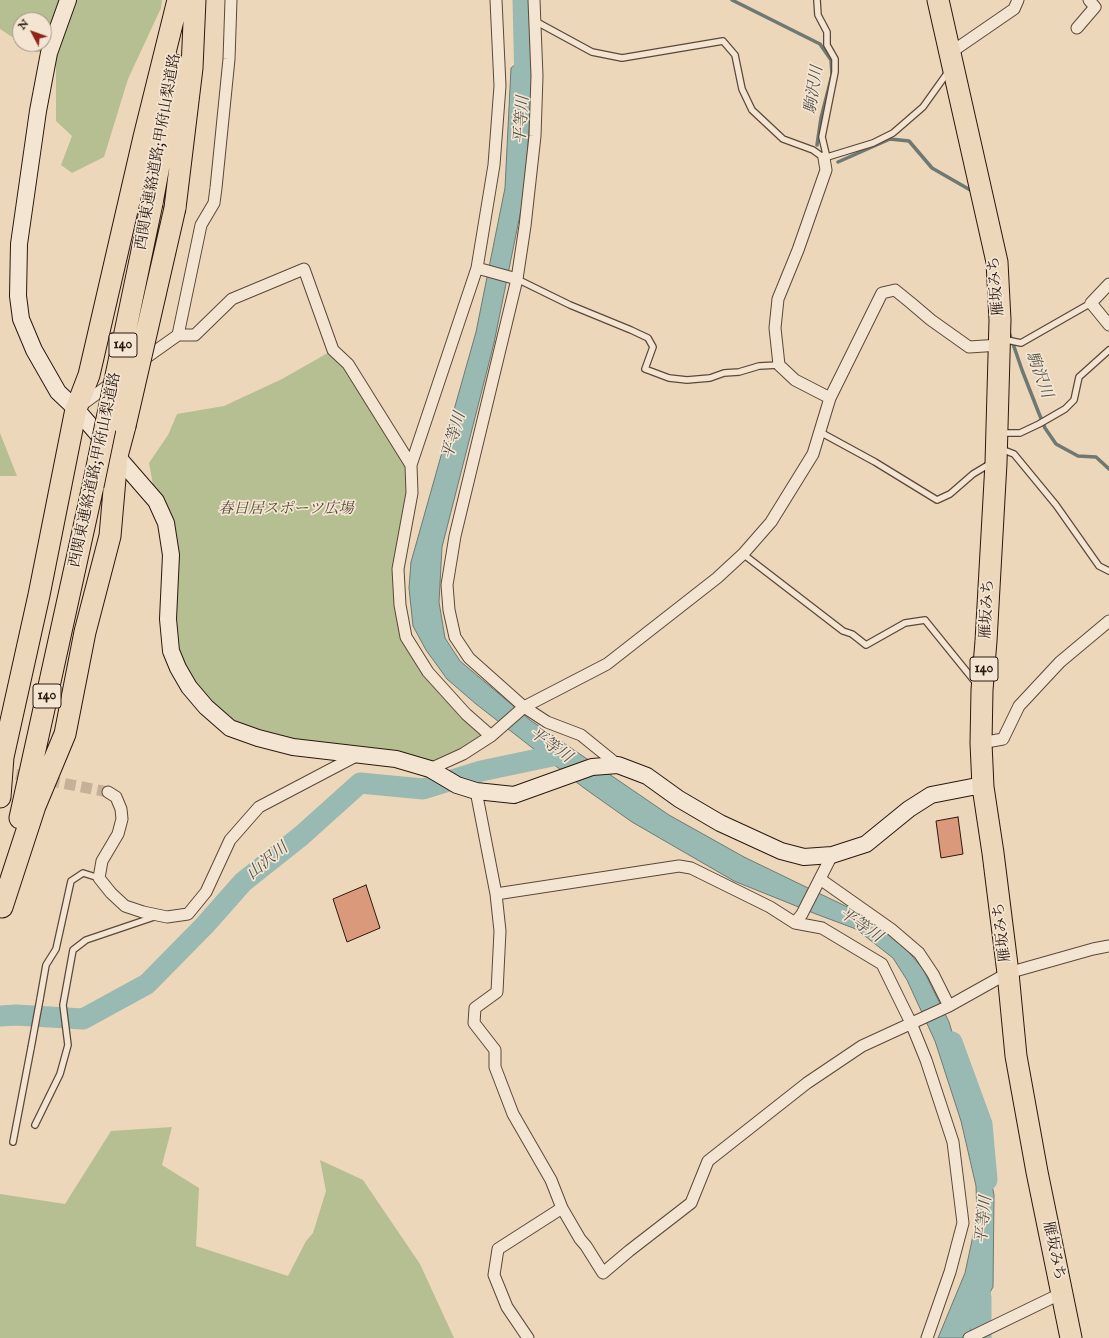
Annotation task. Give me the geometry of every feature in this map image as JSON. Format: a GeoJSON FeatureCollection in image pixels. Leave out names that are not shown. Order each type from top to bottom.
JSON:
{"type":"FeatureCollection","features":[{"type":"Feature","properties":{"kind":"highway"},"geometry":{"type":"LineString","coordinates":[[0,797],[3,757],[39,595],[76,409],[89,375],[178,0]]}},
{"type":"Feature","properties":{"kind":"highway","name":"西関東連絡道路;甲府山梨道路"},"geometry":{"type":"LineString","coordinates":[[1,910],[93,486],[152,203],[172,84],[182,0]]}},
{"type":"Feature","properties":{"kind":"highway"},"geometry":{"type":"LineString","coordinates":[[1,910],[35,806],[65,734],[85,632],[110,536],[117,456],[175,208],[192,68],[195,0]]}},
{"type":"Feature","properties":{"kind":"highway","name":"雁坂みち"},"geometry":{"type":"LineString","coordinates":[[938,0],[997,262],[1000,320],[1003,342],[987,633],[982,690],[981,743],[983,787],[993,852],[1008,973],[1016,1056],[1037,1172],[1071,1338]]}},
{"type":"Feature","properties":{"kind":"street"},"geometry":{"type":"LineString","coordinates":[[68,0],[49,53],[38,112],[19,244],[18,289],[22,319],[34,350],[58,392],[76,409],[156,501],[166,523],[171,555],[168,619],[171,651],[178,668],[189,686],[206,707],[230,728],[258,738],[293,747],[396,758],[433,771],[458,785],[476,791],[514,795],[571,774],[592,768],[618,765]]}},
{"type":"Feature","properties":{"kind":"street"},"geometry":{"type":"LineString","coordinates":[[178,335],[201,225],[214,203],[229,58],[231,0]]}},
{"type":"Feature","properties":{"kind":"street"},"geometry":{"type":"LineString","coordinates":[[491,736],[466,714],[428,672],[406,637],[400,605],[398,569],[412,493],[411,466],[477,268],[494,165],[500,86],[496,0]]}},
{"type":"Feature","properties":{"kind":"street"},"geometry":{"type":"LineString","coordinates":[[534,0],[537,76],[535,136],[525,226],[517,279],[455,536],[447,585],[449,610],[455,637],[469,658],[524,707],[547,722],[581,735],[618,765],[647,776],[679,799],[720,823],[781,851],[804,857],[832,855],[866,844],[909,809],[931,795],[972,787],[983,787]]}},
{"type":"Feature","properties":{"kind":"street"},"geometry":{"type":"LineString","coordinates":[[952,58],[1014,9],[1018,0]]}},
{"type":"Feature","properties":{"kind":"street"},"geometry":{"type":"LineString","coordinates":[[1076,28],[1095,7],[1089,0]]}},
{"type":"Feature","properties":{"kind":"street"},"geometry":{"type":"LineString","coordinates":[[824,158],[826,170],[798,250],[778,299],[775,328],[779,365],[796,380],[830,398]]}},
{"type":"Feature","properties":{"kind":"street"},"geometry":{"type":"LineString","coordinates":[[477,268],[517,279]]}},
{"type":"Feature","properties":{"kind":"street"},"geometry":{"type":"LineString","coordinates":[[76,409],[178,335],[194,335],[232,299],[304,269],[333,350],[348,364],[411,466]]}},
{"type":"Feature","properties":{"kind":"street"},"geometry":{"type":"LineString","coordinates":[[1109,284],[1091,304],[1109,325]]}},
{"type":"Feature","properties":{"kind":"street"},"geometry":{"type":"LineString","coordinates":[[433,771],[491,736],[524,707],[607,664],[718,578],[743,554],[771,522],[813,454],[830,398],[882,293],[895,290],[930,320],[969,347],[1003,342]]}},
{"type":"Feature","properties":{"kind":"street"},"geometry":{"type":"LineString","coordinates":[[981,743],[1003,739],[1019,706],[1060,662],[1109,621]]}},
{"type":"Feature","properties":{"kind":"street"},"geometry":{"type":"LineString","coordinates":[[108,792],[116,798],[121,809],[122,819],[118,834],[102,861],[99,878],[111,893],[125,906],[143,912],[168,917],[188,914],[206,892],[230,840],[259,807],[358,755]]}},
{"type":"Feature","properties":{"kind":"street"},"geometry":{"type":"LineString","coordinates":[[476,791],[496,894],[500,931],[497,992],[475,1008],[474,1023],[495,1050],[495,1068],[513,1114],[551,1180],[562,1208],[580,1239],[603,1273],[691,1203],[708,1161],[813,1079],[862,1046],[948,1006],[1008,973],[1093,949],[1109,946]]}},
{"type":"Feature","properties":{"kind":"street"},"geometry":{"type":"LineString","coordinates":[[795,923],[802,914],[832,855]]}},
{"type":"Feature","properties":{"kind":"street"},"geometry":{"type":"LineString","coordinates":[[496,894],[678,866],[691,868],[764,904],[795,923],[822,928],[882,964],[911,1023],[926,1060],[954,1142],[963,1223],[950,1272],[927,1338]]}},
{"type":"Feature","properties":{"kind":"street"},"geometry":{"type":"LineString","coordinates":[[818,882],[891,929],[919,953],[933,974],[948,1006]]}},
{"type":"Feature","properties":{"kind":"street"},"geometry":{"type":"LineString","coordinates":[[528,1338],[508,1307],[494,1275],[498,1249],[562,1208]]}},
{"type":"Feature","properties":{"kind":"street"},"geometry":{"type":"LineString","coordinates":[[970,1338],[1062,1293]]}},
{"type":"Feature","properties":{"kind":"lane"},"geometry":{"type":"LineString","coordinates":[[817,0],[818,15],[827,32],[827,45],[835,58],[835,72],[822,137],[826,154],[824,158]]}},
{"type":"Feature","properties":{"kind":"lane"},"geometry":{"type":"LineString","coordinates":[[534,20],[592,52],[622,58],[723,41],[735,55],[742,89],[752,110],[783,139],[813,150],[824,158]]}},
{"type":"Feature","properties":{"kind":"lane"},"geometry":{"type":"LineString","coordinates":[[824,158],[873,143],[893,132],[923,107],[952,58]]}},
{"type":"Feature","properties":{"kind":"lane"},"geometry":{"type":"LineString","coordinates":[[517,279],[570,306],[648,338],[653,347],[645,369],[669,378],[688,380],[710,378],[724,373],[739,372],[758,366],[779,365]]}},
{"type":"Feature","properties":{"kind":"lane"},"geometry":{"type":"LineString","coordinates":[[1003,342],[1021,343],[1091,304]]}},
{"type":"Feature","properties":{"kind":"lane"},"geometry":{"type":"LineString","coordinates":[[820,432],[875,462],[937,500],[950,494],[973,474],[988,465],[997,448],[1020,433],[1065,409],[1074,400],[1079,377],[1109,350]]}},
{"type":"Feature","properties":{"kind":"lane"},"geometry":{"type":"LineString","coordinates":[[997,448],[1014,454],[1056,505],[1099,566],[1109,571]]}},
{"type":"Feature","properties":{"kind":"lane"},"geometry":{"type":"LineString","coordinates":[[743,554],[844,631],[852,634],[866,645],[904,623],[925,620],[982,690]]}},
{"type":"Feature","properties":{"kind":"lane"},"geometry":{"type":"LineString","coordinates":[[12,1142],[46,965],[56,949],[71,881],[83,873],[99,878]]}},
{"type":"Feature","properties":{"kind":"lane"},"geometry":{"type":"LineString","coordinates":[[35,1125],[60,1074],[68,1045],[63,1006],[73,950],[86,940],[159,915]]}},
{"type":"Feature","properties":{"kind":"green space"},"geometry":{"type":"Polygon","coordinates":[[[0,0],[162,0],[161,8],[128,79],[104,157],[72,173],[61,165],[72,136],[56,121],[56,53],[36,52],[52,52],[52,12],[12,12],[12,37],[0,29],[0,0]]]}},
{"type":"Feature","properties":{"kind":"green space","name":"春日居スポーツ広場"},"geometry":{"type":"Polygon","coordinates":[[[333,350],[411,465],[398,569],[406,637],[428,672],[491,736],[430,769],[230,728],[178,668],[171,555],[156,501],[149,463],[168,435],[177,414],[224,406],[282,379],[333,350]]]}},
{"type":"Feature","properties":{"kind":"green space"},"geometry":{"type":"Polygon","coordinates":[[[0,433],[17,476],[0,476],[0,433]]]}},
{"type":"Feature","properties":{"kind":"green space"},"geometry":{"type":"Polygon","coordinates":[[[172,1127],[162,1165],[199,1188],[196,1246],[288,1276],[306,1241],[313,1233],[326,1191],[320,1160],[363,1180],[420,1264],[454,1338],[0,1338],[0,1194],[65,1204],[111,1131],[172,1127]]]}},
{"type":"Feature","properties":{"kind":"water"},"geometry":{"type":"Polygon","coordinates":[[[534,50],[525,190],[494,343],[442,547],[439,602],[445,638],[460,661],[530,720],[669,815],[744,857],[868,917],[902,944],[923,969],[949,1022],[979,1122],[994,1195],[993,1287],[974,1321],[967,1338],[938,1338],[965,1273],[977,1217],[976,1186],[961,1121],[935,1041],[907,980],[893,958],[856,929],[734,881],[632,822],[584,788],[476,704],[447,679],[426,650],[413,626],[409,588],[411,562],[476,332],[505,188],[511,68],[534,50]]]}},
{"type":"Feature","properties":{"kind":"building"},"geometry":{"type":"Polygon","coordinates":[[[958,817],[963,854],[941,858],[936,821],[958,817]]]}},
{"type":"Feature","properties":{"kind":"building"},"geometry":{"type":"Polygon","coordinates":[[[366,885],[380,928],[347,942],[333,899],[366,885]]]}},
{"type":"Feature","properties":{"kind":"waterway","name":"平等川"},"geometry":{"type":"LineString","coordinates":[[523,0],[525,85]]}},
{"type":"Feature","properties":{"kind":"waterway","name":"駒沢川"},"geometry":{"type":"LineString","coordinates":[[732,0],[820,44],[831,60],[832,75],[821,118],[817,145]]}},
{"type":"Feature","properties":{"kind":"waterway","name":"駒沢川"},"geometry":{"type":"LineString","coordinates":[[838,162],[890,139],[909,141],[932,168],[972,191]]}},
{"type":"Feature","properties":{"kind":"waterway","name":"駒沢川"},"geometry":{"type":"LineString","coordinates":[[1009,332],[1045,428],[1056,444],[1078,456],[1096,457],[1109,469]]}},
{"type":"Feature","properties":{"kind":"waterway","name":"山沢川"},"geometry":{"type":"LineString","coordinates":[[0,1016],[16,1015],[83,1019],[147,984],[205,925],[243,882],[301,836],[360,783],[423,789],[481,771],[562,754]]}},
{"type":"Feature","properties":{"kind":"waterway","name":"平等川"},"geometry":{"type":"LineString","coordinates":[[952,1042],[982,1124],[987,1180]]}},
{"type":"Feature","properties":{"kind":"waterway"},"geometry":{"type":"LineString","coordinates":[[978,1280],[981,1298],[981,1338]]}},
{"type":"Feature","properties":{"kind":"tunnel"},"geometry":{"type":"LineString","coordinates":[[0,771],[108,792]]}}]}
